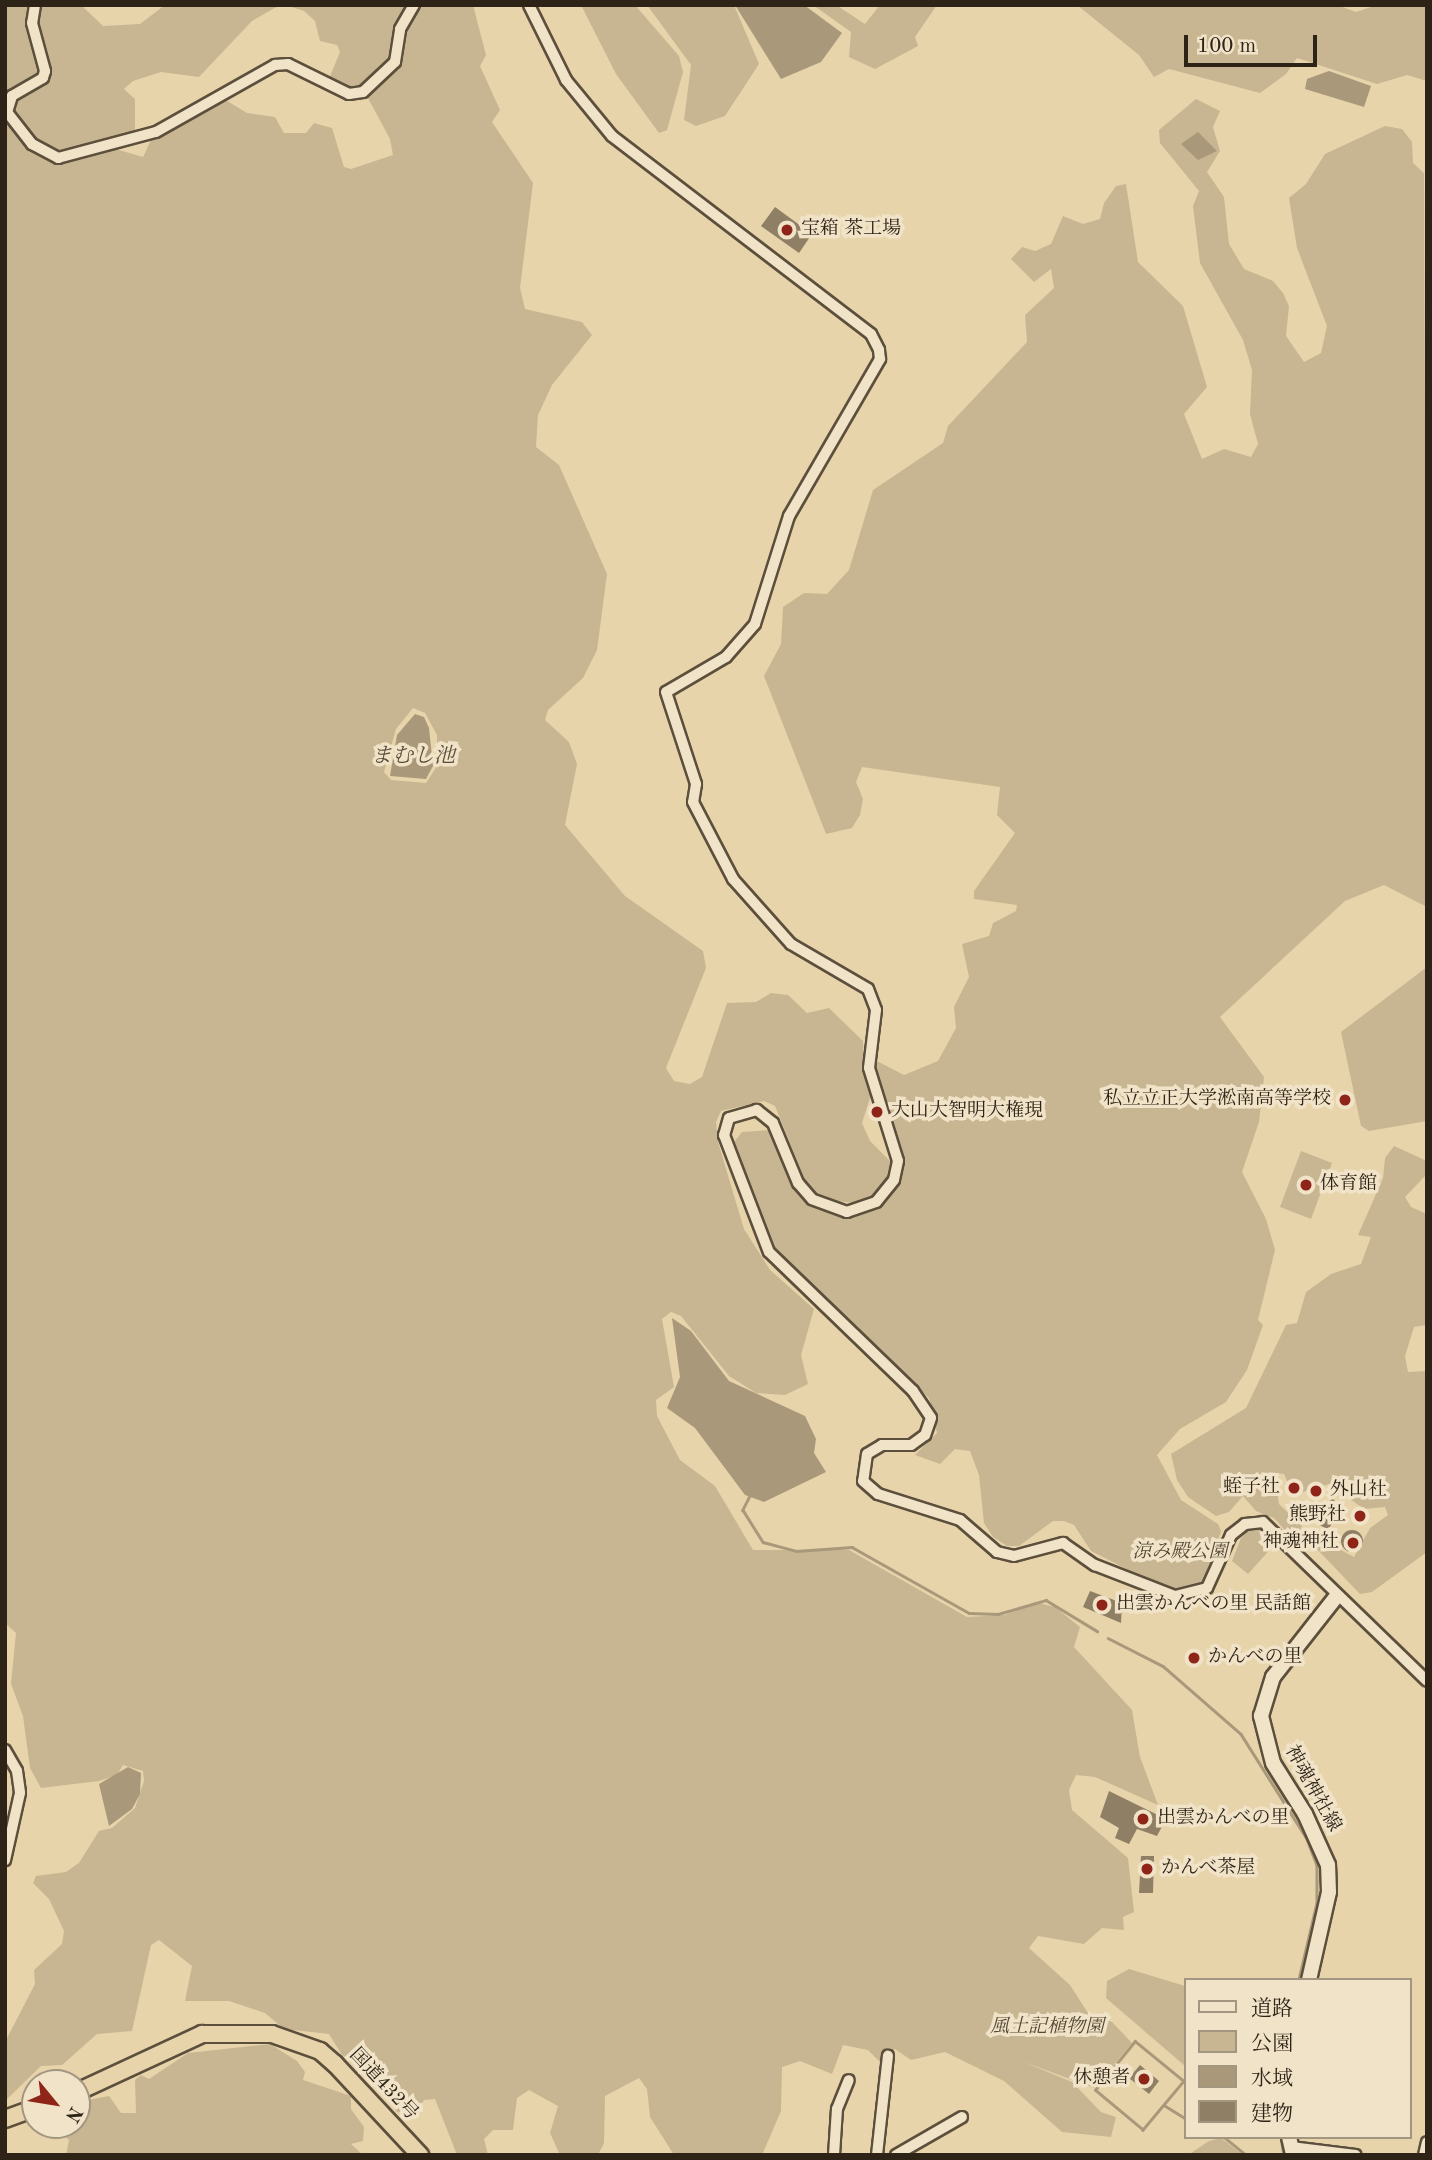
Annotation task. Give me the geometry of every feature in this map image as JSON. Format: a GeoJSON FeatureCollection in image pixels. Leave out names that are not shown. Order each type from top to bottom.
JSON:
{"type":"FeatureCollection","features":[{"type":"Feature","properties":{"kind":"highway","name":"国道432号"},"geometry":{"type":"LineString","coordinates":[[91,2086],[202,2034],[272,2034],[328,2057],[420,2155]]}},
{"type":"Feature","properties":{"kind":"main road","name":"神魂神社線"},"geometry":{"type":"LineString","coordinates":[[1309,1978],[1329,1892],[1328,1865],[1305,1814],[1273,1763],[1261,1716],[1279,1669],[1336,1597]]}},
{"type":"Feature","properties":{"kind":"street"},"geometry":{"type":"LineString","coordinates":[[35,5],[32,23],[46,71],[43,78],[12,96],[7,112],[32,144],[58,158],[156,132],[275,65],[288,64],[349,94],[363,92],[395,62],[400,29],[414,5]]}},
{"type":"Feature","properties":{"kind":"street"},"geometry":{"type":"LineString","coordinates":[[529,5],[566,80],[612,136],[871,334],[879,349],[880,359],[789,516],[755,624],[726,657],[666,692],[696,783],[693,802],[733,879],[791,944],[868,989],[876,1010],[869,1069],[898,1161],[894,1180],[876,1202],[847,1212],[812,1199],[798,1183],[773,1123],[757,1110],[729,1118],[724,1135],[769,1252],[913,1391],[932,1418],[917,1442],[882,1445],[867,1454],[863,1480],[878,1494],[960,1520],[997,1552],[1014,1556],[1063,1543],[1107,1571],[1175,1596],[1207,1588],[1231,1535],[1245,1524],[1263,1522],[1291,1544],[1336,1597],[1427,1681]]}},
{"type":"Feature","properties":{"kind":"street"},"geometry":{"type":"LineString","coordinates":[[5,1750],[17,1771],[20,1793],[5,1860]]}},
{"type":"Feature","properties":{"kind":"street"},"geometry":{"type":"LineString","coordinates":[[877,2155],[888,2056]]}},
{"type":"Feature","properties":{"kind":"street"},"geometry":{"type":"LineString","coordinates":[[834,2155],[837,2109],[849,2080]]}},
{"type":"Feature","properties":{"kind":"street"},"geometry":{"type":"LineString","coordinates":[[896,2155],[962,2117]]}},
{"type":"Feature","properties":{"kind":"street"},"geometry":{"type":"LineString","coordinates":[[1424,2155],[1427,2142]]}},
{"type":"Feature","properties":{"kind":"street"},"geometry":{"type":"LineString","coordinates":[[1291,2146],[1356,2155]]}},
{"type":"Feature","properties":{"kind":"green space","name":"風土記植物園"},"geometry":{"type":"Polygon","coordinates":[[[5,5],[81,5],[103,26],[140,24],[165,5],[280,5],[252,21],[199,77],[161,72],[133,81],[124,89],[135,99],[135,131],[116,137],[112,148],[143,157],[152,138],[224,99],[247,113],[275,117],[284,133],[306,133],[314,123],[332,128],[344,167],[351,169],[393,155],[390,139],[361,85],[344,89],[329,79],[340,52],[337,45],[320,41],[315,21],[304,11],[285,5],[473,5],[486,55],[480,66],[500,110],[492,122],[533,183],[520,288],[525,309],[582,322],[592,335],[552,385],[538,415],[536,447],[559,465],[607,574],[597,650],[583,678],[548,710],[545,720],[569,742],[577,764],[565,825],[625,896],[703,951],[706,968],[666,1068],[674,1081],[690,1084],[702,1077],[727,1003],[756,1002],[771,993],[788,995],[807,1013],[829,1008],[863,1041],[864,1073],[871,1095],[862,1123],[870,1141],[893,1164],[886,1183],[870,1197],[854,1203],[819,1199],[806,1183],[775,1106],[764,1101],[721,1111],[716,1122],[718,1142],[744,1229],[770,1270],[814,1309],[801,1355],[808,1384],[785,1395],[756,1393],[729,1376],[681,1316],[671,1312],[662,1319],[674,1387],[656,1400],[657,1416],[680,1460],[715,1486],[753,1550],[849,1550],[967,1617],[1005,1615],[1035,1602],[1055,1607],[1080,1627],[1074,1647],[1132,1710],[1140,1757],[1158,1805],[1095,1777],[1076,1775],[1069,1790],[1072,1810],[1128,1858],[1134,1912],[1123,1917],[1124,1930],[1102,1928],[1084,1944],[1038,1936],[1029,1948],[1070,1985],[1088,2013],[1112,2022],[1132,2043],[1094,2088],[1024,2062],[1072,2082],[1101,2112],[1116,2117],[1111,2137],[1062,2132],[1004,2081],[945,2052],[911,2060],[895,2049],[880,2062],[868,2050],[843,2045],[832,2074],[800,2061],[782,2067],[781,2111],[762,2155],[674,2155],[650,2117],[647,2089],[639,2078],[605,2096],[604,2143],[598,2155],[560,2155],[550,2133],[558,2106],[529,2090],[517,2098],[513,2130],[493,2130],[484,2139],[488,2155],[457,2155],[435,2099],[424,2100],[416,2113],[405,2117],[396,2111],[380,2084],[342,2055],[329,2034],[284,2029],[265,2013],[229,2001],[185,2001],[192,1966],[159,1940],[151,1945],[132,2031],[97,2034],[62,2065],[21,2069],[21,2085],[5,2101],[5,2042],[35,1984],[34,1970],[62,1944],[64,1931],[49,1899],[33,1883],[36,1876],[66,1872],[79,1863],[99,1831],[112,1828],[135,1808],[144,1781],[143,1771],[123,1765],[117,1775],[99,1781],[41,1788],[30,1768],[23,1716],[11,1684],[16,1633],[5,1623],[5,5]],[[413,708],[396,729],[384,772],[391,780],[426,783],[437,766],[437,735],[425,713],[413,708]]]}},
{"type":"Feature","properties":{"kind":"green space"},"geometry":{"type":"Polygon","coordinates":[[[581,5],[635,5],[679,56],[683,72],[667,130],[659,133],[616,74],[581,5]]]}},
{"type":"Feature","properties":{"kind":"green space"},"geometry":{"type":"Polygon","coordinates":[[[647,5],[734,5],[759,64],[725,116],[696,126],[684,120],[691,65],[647,5]]]}},
{"type":"Feature","properties":{"kind":"green space"},"geometry":{"type":"Polygon","coordinates":[[[813,5],[836,5],[865,24],[880,5],[937,5],[915,37],[918,46],[875,69],[849,57],[851,32],[813,5]]]}},
{"type":"Feature","properties":{"kind":"green space"},"geometry":{"type":"Polygon","coordinates":[[[1077,5],[1337,5],[1356,12],[1377,5],[1427,5],[1427,81],[1407,75],[1377,84],[1297,58],[1286,74],[1260,93],[1169,69],[1154,77],[1139,55],[1077,5]]]}},
{"type":"Feature","properties":{"kind":"green space","name":"涼み殿公園"},"geometry":{"type":"Polygon","coordinates":[[[1196,99],[1220,111],[1213,127],[1220,151],[1207,172],[1224,197],[1229,244],[1244,269],[1273,281],[1283,293],[1289,306],[1286,336],[1304,362],[1321,353],[1327,326],[1297,248],[1289,198],[1306,184],[1325,154],[1385,126],[1402,129],[1412,142],[1413,163],[1424,173],[1427,907],[1384,885],[1345,901],[1220,1017],[1264,1077],[1259,1122],[1242,1172],[1266,1219],[1275,1250],[1258,1320],[1263,1325],[1247,1370],[1226,1402],[1180,1429],[1157,1455],[1181,1500],[1218,1524],[1221,1531],[1205,1581],[1182,1590],[1162,1587],[1091,1551],[1074,1525],[1064,1521],[1053,1521],[1019,1546],[1007,1546],[993,1537],[984,1523],[979,1475],[970,1451],[955,1449],[940,1464],[915,1455],[937,1433],[929,1398],[777,1255],[765,1236],[734,1142],[742,1132],[770,1130],[789,1181],[817,1209],[849,1218],[876,1210],[888,1200],[903,1170],[903,1153],[873,1059],[904,1075],[938,1061],[956,1028],[954,1007],[969,977],[962,944],[989,936],[993,923],[1016,911],[1017,905],[974,899],[974,891],[1015,833],[997,815],[1000,787],[862,767],[856,782],[863,799],[860,815],[852,828],[826,834],[764,676],[781,644],[783,607],[804,593],[827,594],[849,570],[873,490],[943,443],[948,426],[1027,342],[1025,315],[1054,288],[1051,269],[1034,282],[1011,259],[1022,247],[1035,251],[1051,244],[1063,216],[1083,224],[1100,219],[1104,203],[1116,186],[1126,184],[1138,262],[1183,306],[1207,387],[1184,414],[1202,459],[1224,449],[1251,457],[1258,444],[1250,414],[1252,370],[1243,340],[1200,263],[1193,206],[1199,191],[1160,143],[1159,130],[1196,99]]]}},
{"type":"Feature","properties":{"kind":"green space"},"geometry":{"type":"Polygon","coordinates":[[[1427,967],[1427,1121],[1369,1131],[1361,1126],[1341,1032],[1427,967]]]}},
{"type":"Feature","properties":{"kind":"green space"},"geometry":{"type":"Polygon","coordinates":[[[1394,1146],[1427,1161],[1427,1174],[1405,1197],[1411,1207],[1427,1214],[1427,1325],[1414,1327],[1405,1356],[1408,1372],[1427,1371],[1427,1552],[1372,1592],[1360,1594],[1314,1546],[1322,1540],[1354,1557],[1370,1528],[1388,1515],[1385,1507],[1364,1509],[1329,1484],[1293,1495],[1284,1474],[1274,1473],[1279,1504],[1311,1535],[1298,1545],[1274,1518],[1256,1511],[1243,1496],[1229,1512],[1216,1516],[1188,1497],[1177,1480],[1171,1454],[1246,1408],[1286,1325],[1297,1323],[1306,1292],[1331,1274],[1361,1264],[1371,1237],[1358,1235],[1383,1178],[1385,1158],[1394,1146]]]}},
{"type":"Feature","properties":{"kind":"green space","name":"体育館"},"geometry":{"type":"Polygon","coordinates":[[[1301,1151],[1332,1163],[1311,1219],[1280,1207],[1301,1151]]]}},
{"type":"Feature","properties":{"kind":"green space"},"geometry":{"type":"Polygon","coordinates":[[[1252,1527],[1265,1528],[1274,1545],[1248,1574],[1232,1561],[1241,1538],[1252,1527]]]}},
{"type":"Feature","properties":{"kind":"green space"},"geometry":{"type":"Polygon","coordinates":[[[1129,1969],[1184,1986],[1184,2065],[1106,1998],[1107,1981],[1129,1969]]]}},
{"type":"Feature","properties":{"kind":"green space"},"geometry":{"type":"Polygon","coordinates":[[[270,2044],[297,2061],[305,2072],[303,2080],[351,2096],[351,2109],[364,2127],[363,2141],[351,2144],[363,2155],[66,2155],[68,2139],[91,2139],[91,2099],[109,2096],[121,2113],[136,2113],[135,2080],[141,2075],[149,2079],[188,2053],[270,2044]]]}},
{"type":"Feature","properties":{"kind":"green space"},"geometry":{"type":"Polygon","coordinates":[[[1222,2139],[1243,2155],[1188,2155],[1209,2141],[1222,2139]]]}},
{"type":"Feature","properties":{"kind":"water"},"geometry":{"type":"Polygon","coordinates":[[[735,5],[804,5],[842,33],[821,62],[781,79],[735,5]]]}},
{"type":"Feature","properties":{"kind":"water"},"geometry":{"type":"Polygon","coordinates":[[[1329,71],[1371,86],[1364,107],[1305,89],[1307,79],[1329,71]]]}},
{"type":"Feature","properties":{"kind":"water"},"geometry":{"type":"Polygon","coordinates":[[[1198,132],[1217,151],[1198,160],[1181,144],[1198,132]]]}},
{"type":"Feature","properties":{"kind":"water","name":"まむし池"},"geometry":{"type":"Polygon","coordinates":[[[415,714],[424,717],[429,728],[433,766],[426,779],[390,776],[397,735],[415,714]]]}},
{"type":"Feature","properties":{"kind":"water"},"geometry":{"type":"Polygon","coordinates":[[[672,1318],[691,1331],[729,1381],[805,1416],[816,1439],[814,1453],[826,1472],[764,1502],[745,1495],[695,1428],[667,1408],[680,1377],[672,1318]]]}},
{"type":"Feature","properties":{"kind":"water"},"geometry":{"type":"Polygon","coordinates":[[[128,1767],[141,1773],[140,1794],[132,1809],[109,1826],[99,1784],[128,1767]]]}},
{"type":"Feature","properties":{"kind":"building","name":"宝箱 茶工場"},"geometry":{"type":"Polygon","coordinates":[[[775,207],[812,234],[799,253],[761,226],[775,207]]]}},
{"type":"Feature","properties":{"kind":"building"},"geometry":{"type":"Polygon","coordinates":[[[1331,1498],[1343,1506],[1328,1530],[1317,1523],[1331,1498]]]}},
{"type":"Feature","properties":{"kind":"building"},"geometry":{"type":"Polygon","coordinates":[[[1352,1530],[1360,1533],[1363,1541],[1360,1549],[1352,1552],[1344,1549],[1341,1541],[1344,1533],[1352,1530]]]}},
{"type":"Feature","properties":{"kind":"building","name":"出雲かんべの里 民話館"},"geometry":{"type":"Polygon","coordinates":[[[1090,1591],[1122,1603],[1121,1623],[1083,1607],[1090,1591]]]}},
{"type":"Feature","properties":{"kind":"building"},"geometry":{"type":"Polygon","coordinates":[[[1109,1791],[1166,1819],[1157,1836],[1137,1829],[1129,1844],[1115,1838],[1119,1828],[1100,1817],[1109,1791]]]}},
{"type":"Feature","properties":{"kind":"building","name":"かんべ茶屋"},"geometry":{"type":"Polygon","coordinates":[[[1141,1856],[1154,1856],[1153,1893],[1139,1893],[1141,1856]]]}},
{"type":"Feature","properties":{"kind":"building","name":"休憩者"},"geometry":{"type":"Polygon","coordinates":[[[1140,2065],[1159,2081],[1149,2094],[1129,2078],[1140,2065]]]}},
{"type":"Feature","properties":{"kind":"waterway"},"geometry":{"type":"LineString","coordinates":[[750,1496],[743,1510],[763,1542],[796,1551],[852,1547],[969,1613],[998,1614],[1046,1600],[1097,1631]]}},
{"type":"Feature","properties":{"kind":"waterway"},"geometry":{"type":"LineString","coordinates":[[1108,1638],[1163,1666],[1241,1734],[1307,1839],[1317,1865],[1317,1903],[1299,1978]]}},
{"type":"Feature","properties":{"kind":"waterway"},"geometry":{"type":"LineString","coordinates":[[1135,2041],[1184,2081],[1143,2130],[1095,2090],[1135,2041]]}},
{"type":"Feature","properties":{"kind":"waterway"},"geometry":{"type":"LineString","coordinates":[[1164,2105],[1184,2117]]}},
{"type":"Feature","properties":{"kind":"waterway"},"geometry":{"type":"LineString","coordinates":[[1226,2139],[1246,2155]]}},
{"type":"Feature","properties":{"kind":"waterway"},"geometry":{"type":"LineString","coordinates":[[1281,2139],[1284,2155]]}},
{"type":"Feature","properties":{"kind":"place","name":"宝箱 茶工場"},"geometry":{"type":"Point","coordinates":[787,230]}},
{"type":"Feature","properties":{"kind":"place","name":"私立立正大学淞南高等学校"},"geometry":{"type":"Point","coordinates":[1345,1100]}},
{"type":"Feature","properties":{"kind":"place","name":"大山大智明大権現"},"geometry":{"type":"Point","coordinates":[877,1112]}},
{"type":"Feature","properties":{"kind":"place","name":"体育館"},"geometry":{"type":"Point","coordinates":[1306,1185]}},
{"type":"Feature","properties":{"kind":"place","name":"蛭子社"},"geometry":{"type":"Point","coordinates":[1294,1488]}},
{"type":"Feature","properties":{"kind":"place","name":"外山社"},"geometry":{"type":"Point","coordinates":[1316,1491]}},
{"type":"Feature","properties":{"kind":"place","name":"熊野社"},"geometry":{"type":"Point","coordinates":[1360,1516]}},
{"type":"Feature","properties":{"kind":"place","name":"神魂神社"},"geometry":{"type":"Point","coordinates":[1353,1543]}},
{"type":"Feature","properties":{"kind":"place","name":"出雲かんべの里 民話館"},"geometry":{"type":"Point","coordinates":[1102,1605]}},
{"type":"Feature","properties":{"kind":"place","name":"かんべの里"},"geometry":{"type":"Point","coordinates":[1194,1658]}},
{"type":"Feature","properties":{"kind":"place","name":"出雲かんべの里"},"geometry":{"type":"Point","coordinates":[1143,1819]}},
{"type":"Feature","properties":{"kind":"place","name":"かんべ茶屋"},"geometry":{"type":"Point","coordinates":[1147,1869]}},
{"type":"Feature","properties":{"kind":"place","name":"休憩者"},"geometry":{"type":"Point","coordinates":[1144,2079]}}]}
